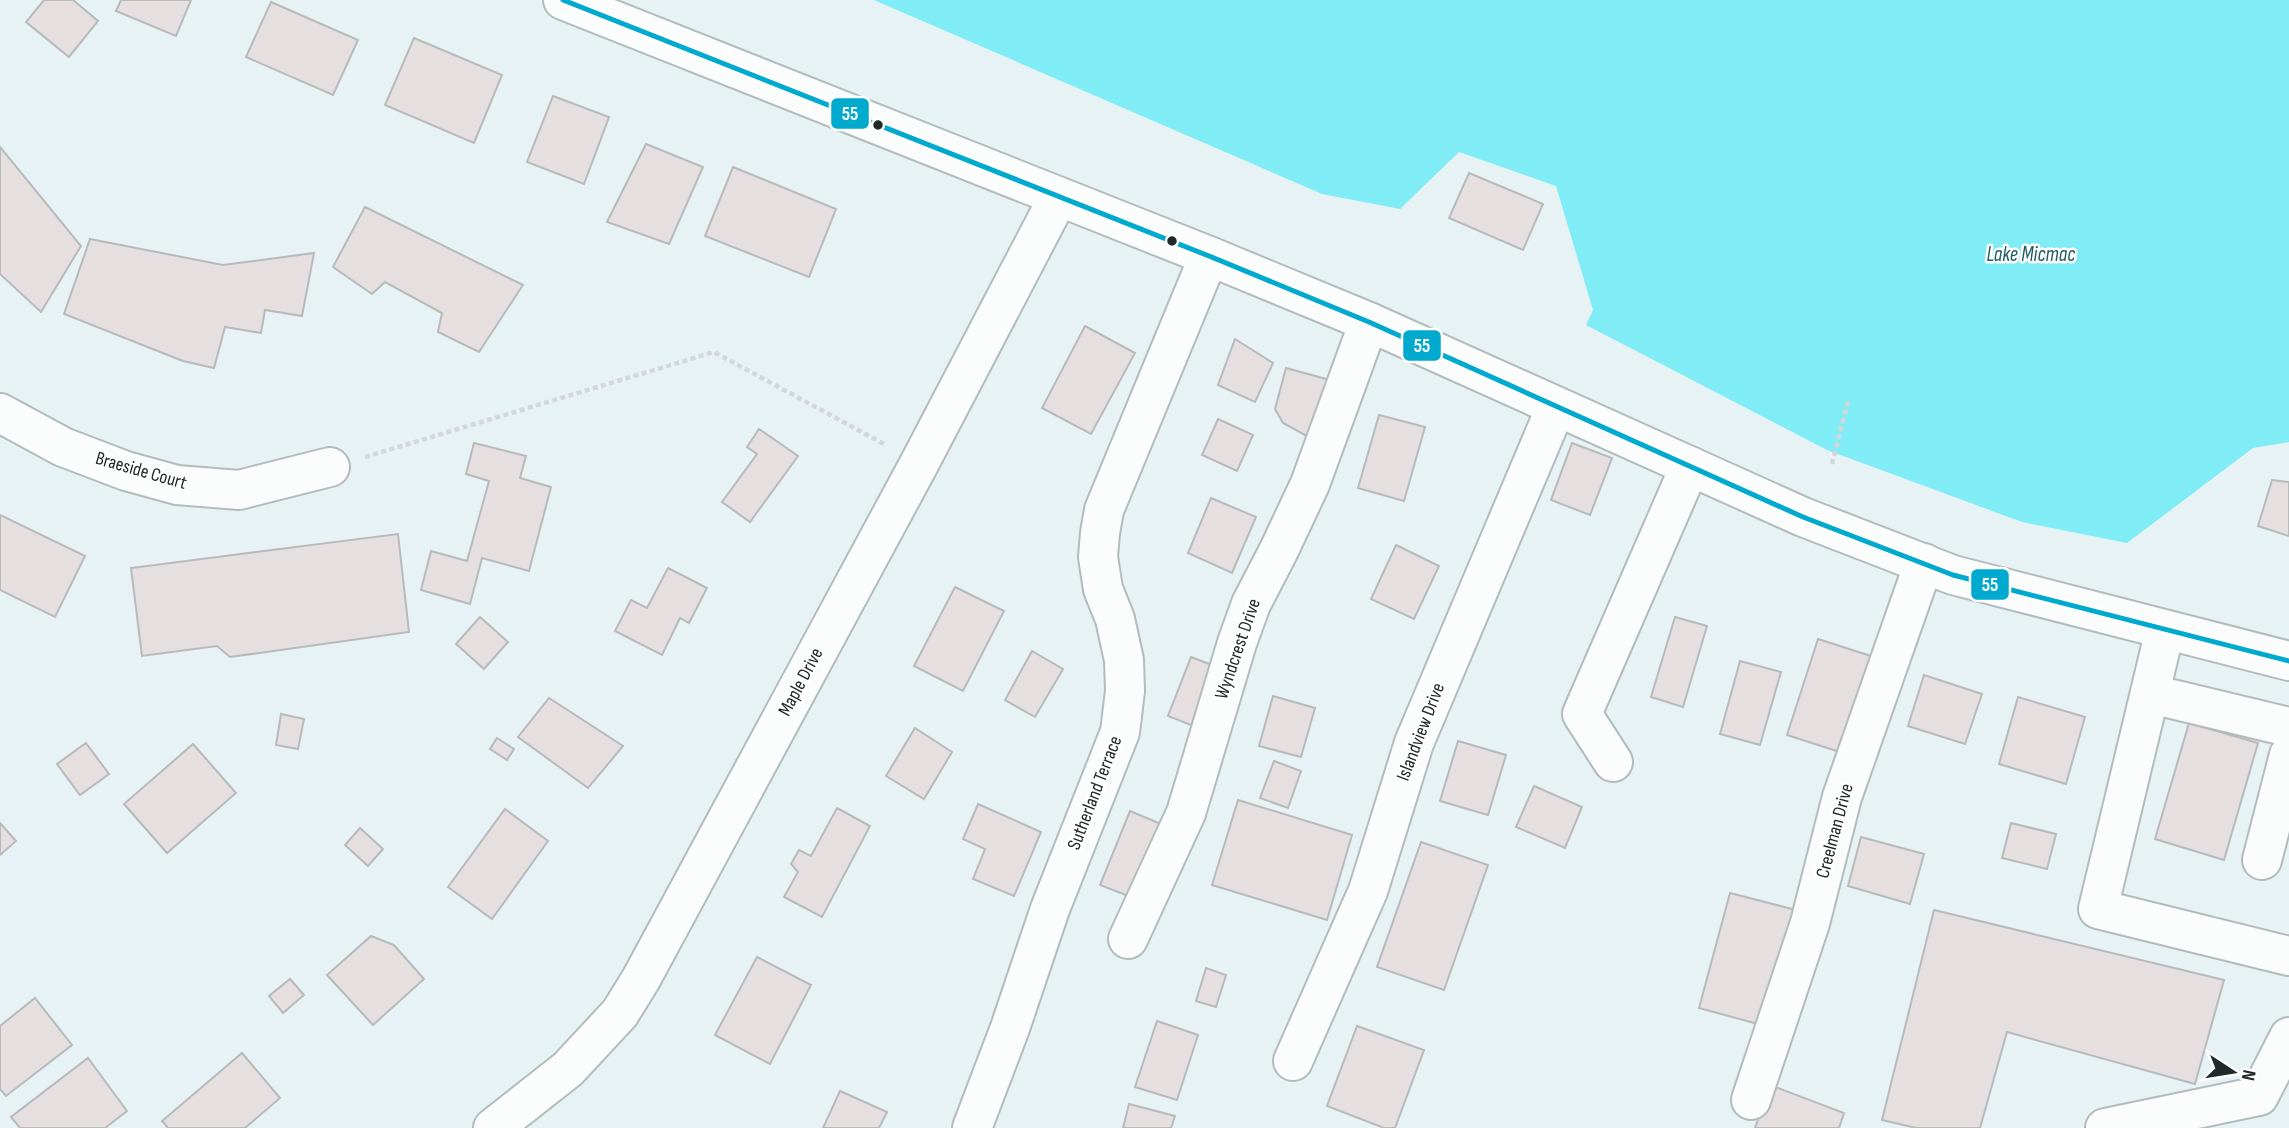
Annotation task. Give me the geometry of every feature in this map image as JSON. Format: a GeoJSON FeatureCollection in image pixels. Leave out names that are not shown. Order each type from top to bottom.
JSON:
{"type":"FeatureCollection","features":[{"type":"Feature","properties":{"kind":"street"},"geometry":{"type":"LineString","coordinates":[[562,0],[1369,322],[1803,517],[1953,575],[2289,661]]}},
{"type":"Feature","properties":{"kind":"street","name":"Maple Drive"},"geometry":{"type":"LineString","coordinates":[[493,1128],[568,1069],[620,1013],[641,979],[919,464],[1058,198]]}},
{"type":"Feature","properties":{"kind":"street","name":"Sutherland Terrace"},"geometry":{"type":"LineString","coordinates":[[972,1128],[1010,1028],[1050,909],[1120,732],[1125,691],[1124,660],[1115,620],[1103,589],[1098,557],[1104,510],[1209,256]]}},
{"type":"Feature","properties":{"kind":"street","name":"Wyndcrest Drive"},"geometry":{"type":"LineString","coordinates":[[1128,939],[1186,813],[1251,604],[1310,484],[1369,322]]}},
{"type":"Feature","properties":{"kind":"street","name":"Islandview Drive"},"geometry":{"type":"LineString","coordinates":[[1293,1060],[1368,891],[1414,743],[1556,407]]}},
{"type":"Feature","properties":{"kind":"street","name":"Braeside Court"},"geometry":{"type":"LineString","coordinates":[[0,413],[63,447],[126,471],[177,485],[239,490],[330,467]]}},
{"type":"Feature","properties":{"kind":"street"},"geometry":{"type":"LineString","coordinates":[[1613,762],[1582,714],[1690,466]]}},
{"type":"Feature","properties":{"kind":"street","name":"Creelman Drive"},"geometry":{"type":"LineString","coordinates":[[1751,1100],[1810,923],[1842,797],[1924,563]]}},
{"type":"Feature","properties":{"kind":"street"},"geometry":{"type":"LineString","coordinates":[[2165,629],[2098,909],[2289,957]]}},
{"type":"Feature","properties":{"kind":"street"},"geometry":{"type":"LineString","coordinates":[[2151,694],[2289,727]]}},
{"type":"Feature","properties":{"kind":"street"},"geometry":{"type":"LineString","coordinates":[[2262,860],[2289,754]]}},
{"type":"Feature","properties":{"kind":"street"},"geometry":{"type":"LineString","coordinates":[[2105,1128],[2259,1096],[2289,1037]]}},
{"type":"Feature","properties":{"kind":"path"},"geometry":{"type":"LineString","coordinates":[[330,467],[714,352],[919,464]]}},
{"type":"Feature","properties":{"kind":"path"},"geometry":{"type":"LineString","coordinates":[[1832,464],[1848,401]]}},
{"type":"Feature","properties":{"kind":"water","name":"Lake Micmac"},"geometry":{"type":"Polygon","coordinates":[[[874,0],[2289,0],[2289,442],[2253,448],[2127,543],[2022,522],[1827,450],[1586,325],[1593,310],[1556,186],[1459,152],[1400,209],[1322,194],[874,0]]]}},
{"type":"Feature","properties":{"kind":"building"},"geometry":{"type":"Polygon","coordinates":[[[44,0],[73,0],[98,21],[69,57],[26,22],[44,0]]]}},
{"type":"Feature","properties":{"kind":"building"},"geometry":{"type":"Polygon","coordinates":[[[121,0],[191,0],[176,36],[116,11],[121,0]]]}},
{"type":"Feature","properties":{"kind":"building"},"geometry":{"type":"Polygon","coordinates":[[[271,2],[358,40],[333,95],[246,57],[271,2]]]}},
{"type":"Feature","properties":{"kind":"building"},"geometry":{"type":"Polygon","coordinates":[[[414,38],[502,75],[474,143],[385,105],[414,38]]]}},
{"type":"Feature","properties":{"kind":"building"},"geometry":{"type":"Polygon","coordinates":[[[553,96],[609,117],[584,184],[527,162],[553,96]]]}},
{"type":"Feature","properties":{"kind":"building"},"geometry":{"type":"Polygon","coordinates":[[[646,144],[703,167],[669,244],[607,222],[646,144]]]}},
{"type":"Feature","properties":{"kind":"building"},"geometry":{"type":"Polygon","coordinates":[[[0,147],[81,246],[41,312],[0,274],[0,147]]]}},
{"type":"Feature","properties":{"kind":"building"},"geometry":{"type":"Polygon","coordinates":[[[733,167],[836,209],[809,277],[705,236],[733,167]]]}},
{"type":"Feature","properties":{"kind":"building"},"geometry":{"type":"Polygon","coordinates":[[[1469,173],[1543,204],[1523,250],[1449,218],[1469,173]]]}},
{"type":"Feature","properties":{"kind":"building"},"geometry":{"type":"Polygon","coordinates":[[[365,207],[523,285],[479,352],[438,332],[442,313],[385,282],[372,294],[333,267],[365,207]]]}},
{"type":"Feature","properties":{"kind":"building"},"geometry":{"type":"Polygon","coordinates":[[[90,239],[223,265],[314,253],[302,316],[265,310],[261,333],[225,327],[214,368],[183,361],[64,314],[90,239]]]}},
{"type":"Feature","properties":{"kind":"building"},"geometry":{"type":"Polygon","coordinates":[[[1085,326],[1135,353],[1091,434],[1042,408],[1085,326]]]}},
{"type":"Feature","properties":{"kind":"building"},"geometry":{"type":"Polygon","coordinates":[[[1235,339],[1273,363],[1255,402],[1218,385],[1235,339]]]}},
{"type":"Feature","properties":{"kind":"building"},"geometry":{"type":"Polygon","coordinates":[[[1286,368],[1330,380],[1314,440],[1283,423],[1275,409],[1286,368]]]}},
{"type":"Feature","properties":{"kind":"building"},"geometry":{"type":"Polygon","coordinates":[[[1379,415],[1425,427],[1404,501],[1358,488],[1379,415]]]}},
{"type":"Feature","properties":{"kind":"building"},"geometry":{"type":"Polygon","coordinates":[[[1218,419],[1253,435],[1237,471],[1202,455],[1218,419]]]}},
{"type":"Feature","properties":{"kind":"building"},"geometry":{"type":"Polygon","coordinates":[[[759,429],[798,456],[750,522],[722,502],[757,454],[747,447],[759,429]]]}},
{"type":"Feature","properties":{"kind":"building"},"geometry":{"type":"Polygon","coordinates":[[[474,443],[526,456],[520,478],[551,487],[529,571],[482,558],[470,604],[421,590],[431,551],[467,561],[489,481],[466,474],[474,443]]]}},
{"type":"Feature","properties":{"kind":"building"},"geometry":{"type":"Polygon","coordinates":[[[1572,443],[1612,458],[1590,515],[1551,500],[1572,443]]]}},
{"type":"Feature","properties":{"kind":"building"},"geometry":{"type":"Polygon","coordinates":[[[2272,480],[2289,482],[2289,536],[2258,526],[2272,480]]]}},
{"type":"Feature","properties":{"kind":"building"},"geometry":{"type":"Polygon","coordinates":[[[1211,498],[1256,517],[1232,573],[1188,553],[1211,498]]]}},
{"type":"Feature","properties":{"kind":"building"},"geometry":{"type":"Polygon","coordinates":[[[0,515],[85,556],[55,617],[0,590],[0,515]]]}},
{"type":"Feature","properties":{"kind":"building"},"geometry":{"type":"Polygon","coordinates":[[[398,534],[409,632],[230,657],[217,646],[142,656],[131,568],[398,534]]]}},
{"type":"Feature","properties":{"kind":"building"},"geometry":{"type":"Polygon","coordinates":[[[1396,545],[1439,566],[1414,619],[1371,599],[1396,545]]]}},
{"type":"Feature","properties":{"kind":"building"},"geometry":{"type":"Polygon","coordinates":[[[668,568],[707,588],[689,623],[680,618],[662,655],[615,631],[631,600],[647,608],[668,568]]]}},
{"type":"Feature","properties":{"kind":"building"},"geometry":{"type":"Polygon","coordinates":[[[955,587],[1004,611],[963,691],[914,666],[955,587]]]}},
{"type":"Feature","properties":{"kind":"building"},"geometry":{"type":"Polygon","coordinates":[[[480,617],[508,642],[484,669],[456,644],[480,617]]]}},
{"type":"Feature","properties":{"kind":"building"},"geometry":{"type":"Polygon","coordinates":[[[1675,617],[1707,626],[1683,707],[1651,697],[1675,617]]]}},
{"type":"Feature","properties":{"kind":"building"},"geometry":{"type":"Polygon","coordinates":[[[1818,639],[1877,658],[1846,754],[1787,735],[1818,639]]]}},
{"type":"Feature","properties":{"kind":"building"},"geometry":{"type":"Polygon","coordinates":[[[1032,651],[1063,669],[1035,717],[1005,700],[1032,651]]]}},
{"type":"Feature","properties":{"kind":"building"},"geometry":{"type":"Polygon","coordinates":[[[1191,657],[1220,668],[1196,727],[1168,716],[1191,657]]]}},
{"type":"Feature","properties":{"kind":"building"},"geometry":{"type":"Polygon","coordinates":[[[1740,661],[1781,672],[1760,745],[1720,734],[1740,661]]]}},
{"type":"Feature","properties":{"kind":"building"},"geometry":{"type":"Polygon","coordinates":[[[1924,675],[1982,694],[1965,744],[1908,726],[1924,675]]]}},
{"type":"Feature","properties":{"kind":"building"},"geometry":{"type":"Polygon","coordinates":[[[1273,696],[1315,708],[1301,757],[1259,746],[1273,696]]]}},
{"type":"Feature","properties":{"kind":"building"},"geometry":{"type":"Polygon","coordinates":[[[2018,697],[2085,717],[2066,784],[1999,764],[2018,697]]]}},
{"type":"Feature","properties":{"kind":"building"},"geometry":{"type":"Polygon","coordinates":[[[549,698],[623,746],[588,788],[518,737],[549,698]]]}},
{"type":"Feature","properties":{"kind":"building"},"geometry":{"type":"Polygon","coordinates":[[[281,714],[304,719],[298,749],[276,745],[281,714]]]}},
{"type":"Feature","properties":{"kind":"building"},"geometry":{"type":"Polygon","coordinates":[[[2189,723],[2258,743],[2224,860],[2155,839],[2189,723]]]}},
{"type":"Feature","properties":{"kind":"building"},"geometry":{"type":"Polygon","coordinates":[[[915,728],[952,752],[924,799],[886,776],[915,728]]]}},
{"type":"Feature","properties":{"kind":"building"},"geometry":{"type":"Polygon","coordinates":[[[497,738],[514,749],[507,760],[490,749],[497,738]]]}},
{"type":"Feature","properties":{"kind":"building"},"geometry":{"type":"Polygon","coordinates":[[[1458,741],[1506,755],[1488,815],[1440,801],[1458,741]]]}},
{"type":"Feature","properties":{"kind":"building"},"geometry":{"type":"Polygon","coordinates":[[[86,743],[109,774],[80,795],[57,764],[86,743]]]}},
{"type":"Feature","properties":{"kind":"building"},"geometry":{"type":"Polygon","coordinates":[[[193,744],[236,793],[167,853],[124,804],[193,744]]]}},
{"type":"Feature","properties":{"kind":"building"},"geometry":{"type":"Polygon","coordinates":[[[1274,761],[1301,771],[1288,808],[1260,798],[1274,761]]]}},
{"type":"Feature","properties":{"kind":"building"},"geometry":{"type":"Polygon","coordinates":[[[1534,786],[1582,807],[1565,848],[1516,827],[1534,786]]]}},
{"type":"Feature","properties":{"kind":"building"},"geometry":{"type":"Polygon","coordinates":[[[1238,800],[1352,835],[1327,920],[1212,885],[1238,800]]]}},
{"type":"Feature","properties":{"kind":"building"},"geometry":{"type":"Polygon","coordinates":[[[978,804],[1041,832],[1014,896],[973,879],[985,849],[963,839],[978,804]]]}},
{"type":"Feature","properties":{"kind":"building"},"geometry":{"type":"Polygon","coordinates":[[[837,808],[870,826],[822,917],[784,897],[798,872],[791,864],[799,850],[811,856],[837,808]]]}},
{"type":"Feature","properties":{"kind":"building"},"geometry":{"type":"Polygon","coordinates":[[[505,809],[548,841],[492,919],[448,887],[505,809]]]}},
{"type":"Feature","properties":{"kind":"building"},"geometry":{"type":"Polygon","coordinates":[[[1130,811],[1161,824],[1131,897],[1100,885],[1130,811]]]}},
{"type":"Feature","properties":{"kind":"building"},"geometry":{"type":"Polygon","coordinates":[[[0,823],[16,841],[0,855],[0,823]]]}},
{"type":"Feature","properties":{"kind":"building"},"geometry":{"type":"Polygon","coordinates":[[[2011,823],[2056,834],[2047,869],[2002,858],[2011,823]]]}},
{"type":"Feature","properties":{"kind":"building"},"geometry":{"type":"Polygon","coordinates":[[[360,828],[383,849],[368,866],[345,845],[360,828]]]}},
{"type":"Feature","properties":{"kind":"building"},"geometry":{"type":"Polygon","coordinates":[[[1861,837],[1924,854],[1910,904],[1848,886],[1861,837]]]}},
{"type":"Feature","properties":{"kind":"building"},"geometry":{"type":"Polygon","coordinates":[[[1421,842],[1488,865],[1444,990],[1377,967],[1421,842]]]}},
{"type":"Feature","properties":{"kind":"building"},"geometry":{"type":"Polygon","coordinates":[[[1730,893],[1800,911],[1769,1027],[1699,1008],[1730,893]]]}},
{"type":"Feature","properties":{"kind":"building"},"geometry":{"type":"Polygon","coordinates":[[[1934,910],[2224,980],[2195,1084],[2007,1032],[1980,1128],[1916,1128],[1882,1120],[1934,910]]]}},
{"type":"Feature","properties":{"kind":"building"},"geometry":{"type":"Polygon","coordinates":[[[371,936],[394,945],[424,979],[373,1025],[327,975],[371,936]]]}},
{"type":"Feature","properties":{"kind":"building"},"geometry":{"type":"Polygon","coordinates":[[[757,957],[811,985],[770,1064],[715,1035],[757,957]]]}},
{"type":"Feature","properties":{"kind":"building"},"geometry":{"type":"Polygon","coordinates":[[[1206,968],[1226,975],[1216,1007],[1196,1001],[1206,968]]]}},
{"type":"Feature","properties":{"kind":"building"},"geometry":{"type":"Polygon","coordinates":[[[290,979],[304,995],[283,1013],[269,996],[290,979]]]}},
{"type":"Feature","properties":{"kind":"building"},"geometry":{"type":"Polygon","coordinates":[[[35,998],[72,1045],[6,1096],[0,1089],[0,1026],[35,998]]]}},
{"type":"Feature","properties":{"kind":"building"},"geometry":{"type":"Polygon","coordinates":[[[1157,1021],[1198,1035],[1177,1100],[1135,1087],[1157,1021]]]}},
{"type":"Feature","properties":{"kind":"building"},"geometry":{"type":"Polygon","coordinates":[[[1357,1026],[1424,1050],[1395,1128],[1384,1128],[1327,1106],[1357,1026]]]}},
{"type":"Feature","properties":{"kind":"building"},"geometry":{"type":"Polygon","coordinates":[[[242,1053],[280,1098],[245,1128],[168,1128],[162,1121],[242,1053]]]}},
{"type":"Feature","properties":{"kind":"building"},"geometry":{"type":"Polygon","coordinates":[[[88,1058],[127,1111],[105,1128],[20,1128],[11,1117],[88,1058]]]}},
{"type":"Feature","properties":{"kind":"building"},"geometry":{"type":"Polygon","coordinates":[[[1770,1085],[1844,1113],[1839,1128],[1755,1128],[1770,1085]]]}},
{"type":"Feature","properties":{"kind":"building"},"geometry":{"type":"Polygon","coordinates":[[[840,1091],[887,1112],[879,1128],[823,1128],[840,1091]]]}},
{"type":"Feature","properties":{"kind":"building"},"geometry":{"type":"Polygon","coordinates":[[[1129,1104],[1175,1116],[1171,1128],[1123,1128],[1129,1104]]]}},
{"type":"Feature","properties":{"kind":"transit line","name":"55"},"geometry":{"type":"LineString","coordinates":[[563,0],[1369,322],[1803,517],[1953,575],[2289,661]]}}]}
